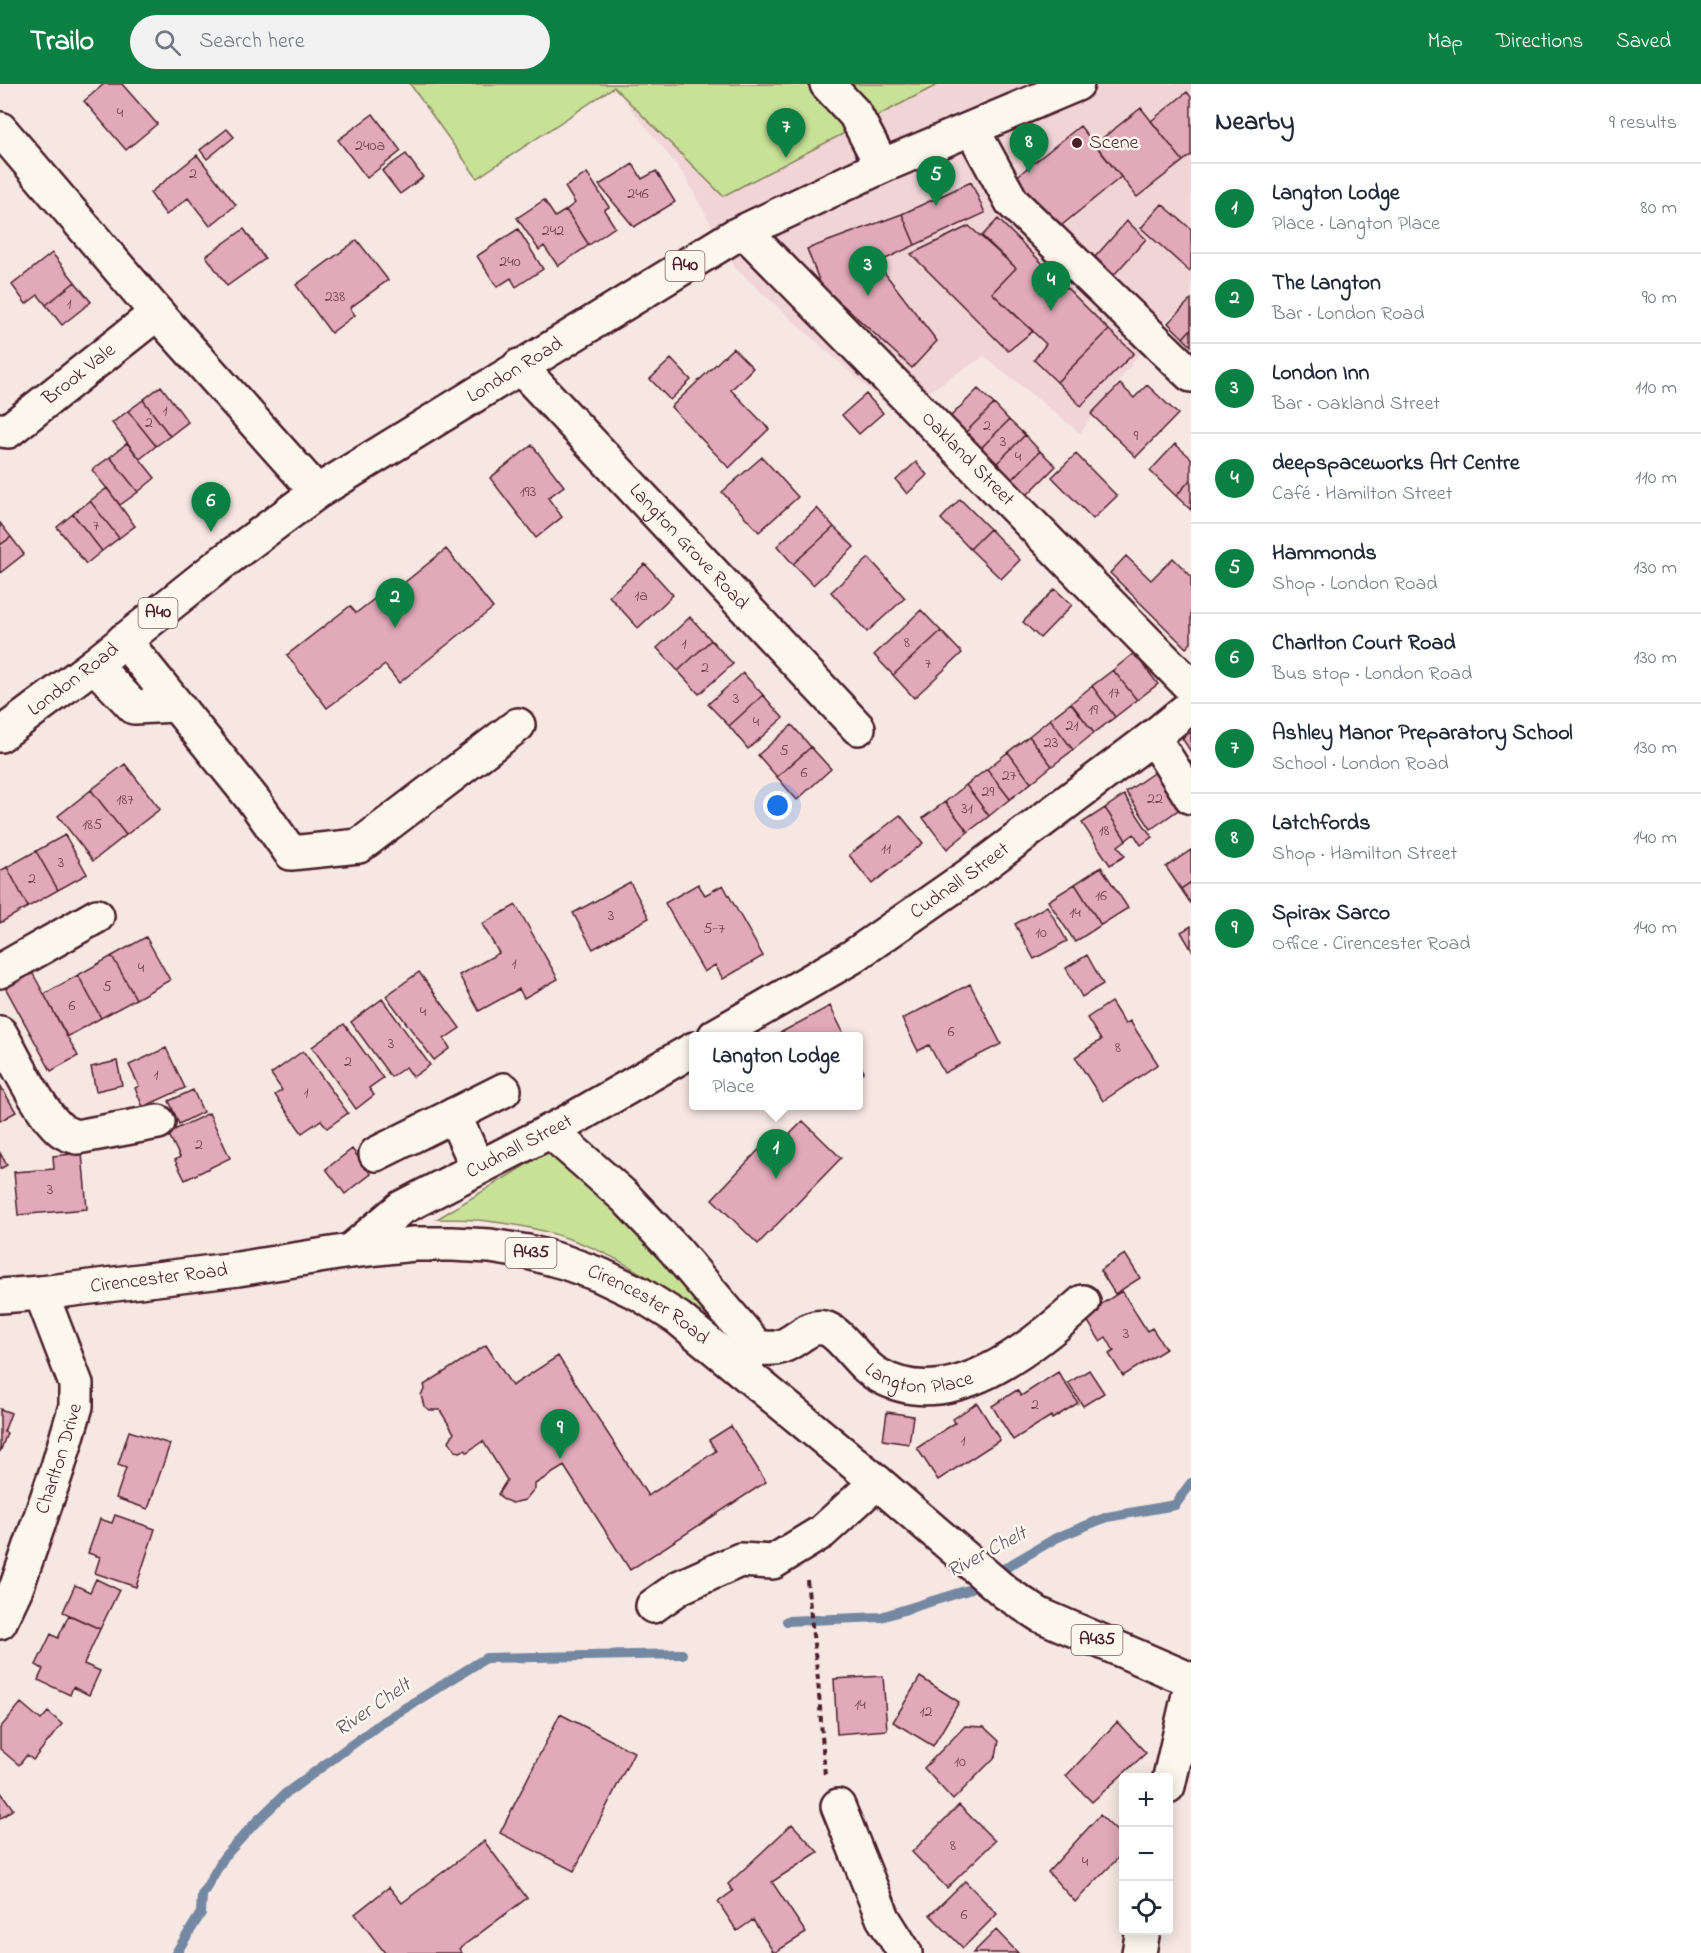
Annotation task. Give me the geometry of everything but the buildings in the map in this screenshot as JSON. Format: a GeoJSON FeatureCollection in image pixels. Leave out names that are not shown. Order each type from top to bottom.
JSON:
{"type":"FeatureCollection","features":[{"type":"Feature","properties":{"kind":"main road"},"geometry":{"type":"LineString","coordinates":[[827,84],[855,114],[882,166]]}},
{"type":"Feature","properties":{"kind":"main road","name":"London Road"},"geometry":{"type":"LineString","coordinates":[[0,735],[317,492],[734,236],[882,166],[1077,84]]}},
{"type":"Feature","properties":{"kind":"main road"},"geometry":{"type":"LineString","coordinates":[[0,129],[157,313],[317,492]]}},
{"type":"Feature","properties":{"kind":"main road"},"geometry":{"type":"LineString","coordinates":[[972,129],[1012,202],[1191,375]]}},
{"type":"Feature","properties":{"kind":"main road","name":"Oakland Street"},"geometry":{"type":"LineString","coordinates":[[745,231],[1191,687]]}},
{"type":"Feature","properties":{"kind":"main road","name":"Brook Vale"},"geometry":{"type":"LineString","coordinates":[[0,430],[8,431],[157,313]]}},
{"type":"Feature","properties":{"kind":"main road","name":"Langton Grove Road"},"geometry":{"type":"LineString","coordinates":[[519,366],[858,728]]}},
{"type":"Feature","properties":{"kind":"main road"},"geometry":{"type":"LineString","coordinates":[[124,640],[254,801],[291,854],[359,846],[518,725]]}},
{"type":"Feature","properties":{"kind":"main road"},"geometry":{"type":"LineString","coordinates":[[94,665],[134,707],[176,705]]}},
{"type":"Feature","properties":{"kind":"main road","name":"Cudnall Street"},"geometry":{"type":"LineString","coordinates":[[722,1032],[852,957],[974,872],[1191,706]]}},
{"type":"Feature","properties":{"kind":"main road"},"geometry":{"type":"LineString","coordinates":[[1153,737],[1191,797]]}},
{"type":"Feature","properties":{"kind":"main road"},"geometry":{"type":"LineString","coordinates":[[0,970],[97,916]]}},
{"type":"Feature","properties":{"kind":"main road"},"geometry":{"type":"LineString","coordinates":[[0,1033],[37,1098],[66,1134],[77,1137],[158,1122]]}},
{"type":"Feature","properties":{"kind":"main road","name":"Cudnall Street"},"geometry":{"type":"LineString","coordinates":[[350,1251],[401,1208],[550,1131],[689,1051]]}},
{"type":"Feature","properties":{"kind":"main road"},"geometry":{"type":"LineString","coordinates":[[376,1154],[504,1090]]}},
{"type":"Feature","properties":{"kind":"main road"},"geometry":{"type":"LineString","coordinates":[[454,1115],[478,1168]]}},
{"type":"Feature","properties":{"kind":"main road"},"geometry":{"type":"LineString","coordinates":[[550,1131],[625,1197],[675,1250],[749,1358]]}},
{"type":"Feature","properties":{"kind":"main road","name":"Cirencester Road"},"geometry":{"type":"LineString","coordinates":[[0,1296],[238,1269],[350,1251],[414,1244],[490,1246],[528,1252],[564,1262],[600,1275],[640,1294],[749,1358],[877,1482],[1006,1593],[1040,1615],[1191,1680]]}},
{"type":"Feature","properties":{"kind":"main road","name":"Charlton Drive"},"geometry":{"type":"LineString","coordinates":[[0,1622],[17,1586],[58,1467],[76,1406],[74,1376],[41,1293]]}},
{"type":"Feature","properties":{"kind":"main road","name":"Langton Place"},"geometry":{"type":"LineString","coordinates":[[749,1358],[764,1348],[778,1349],[809,1330],[819,1328],[828,1330],[837,1336],[863,1365],[892,1382],[909,1387],[946,1387],[979,1375],[1024,1350],[1053,1329],[1083,1302]]}},
{"type":"Feature","properties":{"kind":"main road"},"geometry":{"type":"LineString","coordinates":[[653,1606],[680,1587],[740,1560],[773,1562],[822,1532],[877,1482]]}},
{"type":"Feature","properties":{"kind":"main road"},"geometry":{"type":"LineString","coordinates":[[1171,1773],[1191,1686]]}},
{"type":"Feature","properties":{"kind":"main road"},"geometry":{"type":"LineString","coordinates":[[838,1806],[883,1918],[905,1953]]}},
{"type":"Feature","properties":{"kind":"main road"},"geometry":{"type":"LineString","coordinates":[[1139,1953],[1142,1935]]}},
{"type":"Feature","properties":{"kind":"path"},"geometry":{"type":"LineString","coordinates":[[808,1583],[818,1680],[825,1786],[838,1806]]}},
{"type":"Feature","properties":{"kind":"shaded area"},"geometry":{"type":"Polygon","coordinates":[[[410,84],[1191,84],[1191,299],[1160,326],[1080,433],[984,356],[895,413],[735,268],[683,173],[614,87],[477,178],[410,84]]]}},
{"type":"Feature","properties":{"kind":"green space"},"geometry":{"type":"Polygon","coordinates":[[[410,84],[939,84],[723,196],[614,87],[477,178],[410,84]]]}},
{"type":"Feature","properties":{"kind":"green space"},"geometry":{"type":"Polygon","coordinates":[[[547,1152],[581,1175],[708,1302],[698,1315],[650,1279],[600,1251],[574,1240],[518,1225],[475,1220],[437,1219],[547,1152]]]}},
{"type":"Feature","properties":{"kind":"waterway","name":"River Chelt"},"geometry":{"type":"LineString","coordinates":[[787,1621],[881,1617],[968,1590],[1056,1538],[1107,1517],[1175,1505],[1191,1483]]}},
{"type":"Feature","properties":{"kind":"waterway","name":"River Chelt"},"geometry":{"type":"LineString","coordinates":[[176,1953],[201,1913],[202,1895],[224,1857],[285,1794],[384,1721],[486,1658],[682,1654]]}},
{"type":"Feature","properties":{"kind":"place","name":"Scene"},"geometry":{"type":"Point","coordinates":[1077,143]}},
{"type":"Feature","properties":{"kind":"place","name":"Ashley Manor Preparatory School"},"geometry":{"type":"Point","coordinates":[786,158]}},
{"type":"Feature","properties":{"kind":"place","name":"Latchfords"},"geometry":{"type":"Point","coordinates":[1029,173]}},
{"type":"Feature","properties":{"kind":"place","name":"Hammonds"},"geometry":{"type":"Point","coordinates":[936,206]}},
{"type":"Feature","properties":{"kind":"place","name":"London Inn"},"geometry":{"type":"Point","coordinates":[868,296]}},
{"type":"Feature","properties":{"kind":"place","name":"deepspaceworks Art Centre"},"geometry":{"type":"Point","coordinates":[1051,311]}},
{"type":"Feature","properties":{"kind":"place","name":"Charlton Court Road"},"geometry":{"type":"Point","coordinates":[211,532]}},
{"type":"Feature","properties":{"kind":"place","name":"The Langton"},"geometry":{"type":"Point","coordinates":[395,628]}},
{"type":"Feature","properties":{"kind":"place","name":"Langton Lodge"},"geometry":{"type":"Point","coordinates":[776,1179]}},
{"type":"Feature","properties":{"kind":"place","name":"Spirax Sarco"},"geometry":{"type":"Point","coordinates":[560,1459]}}]}
